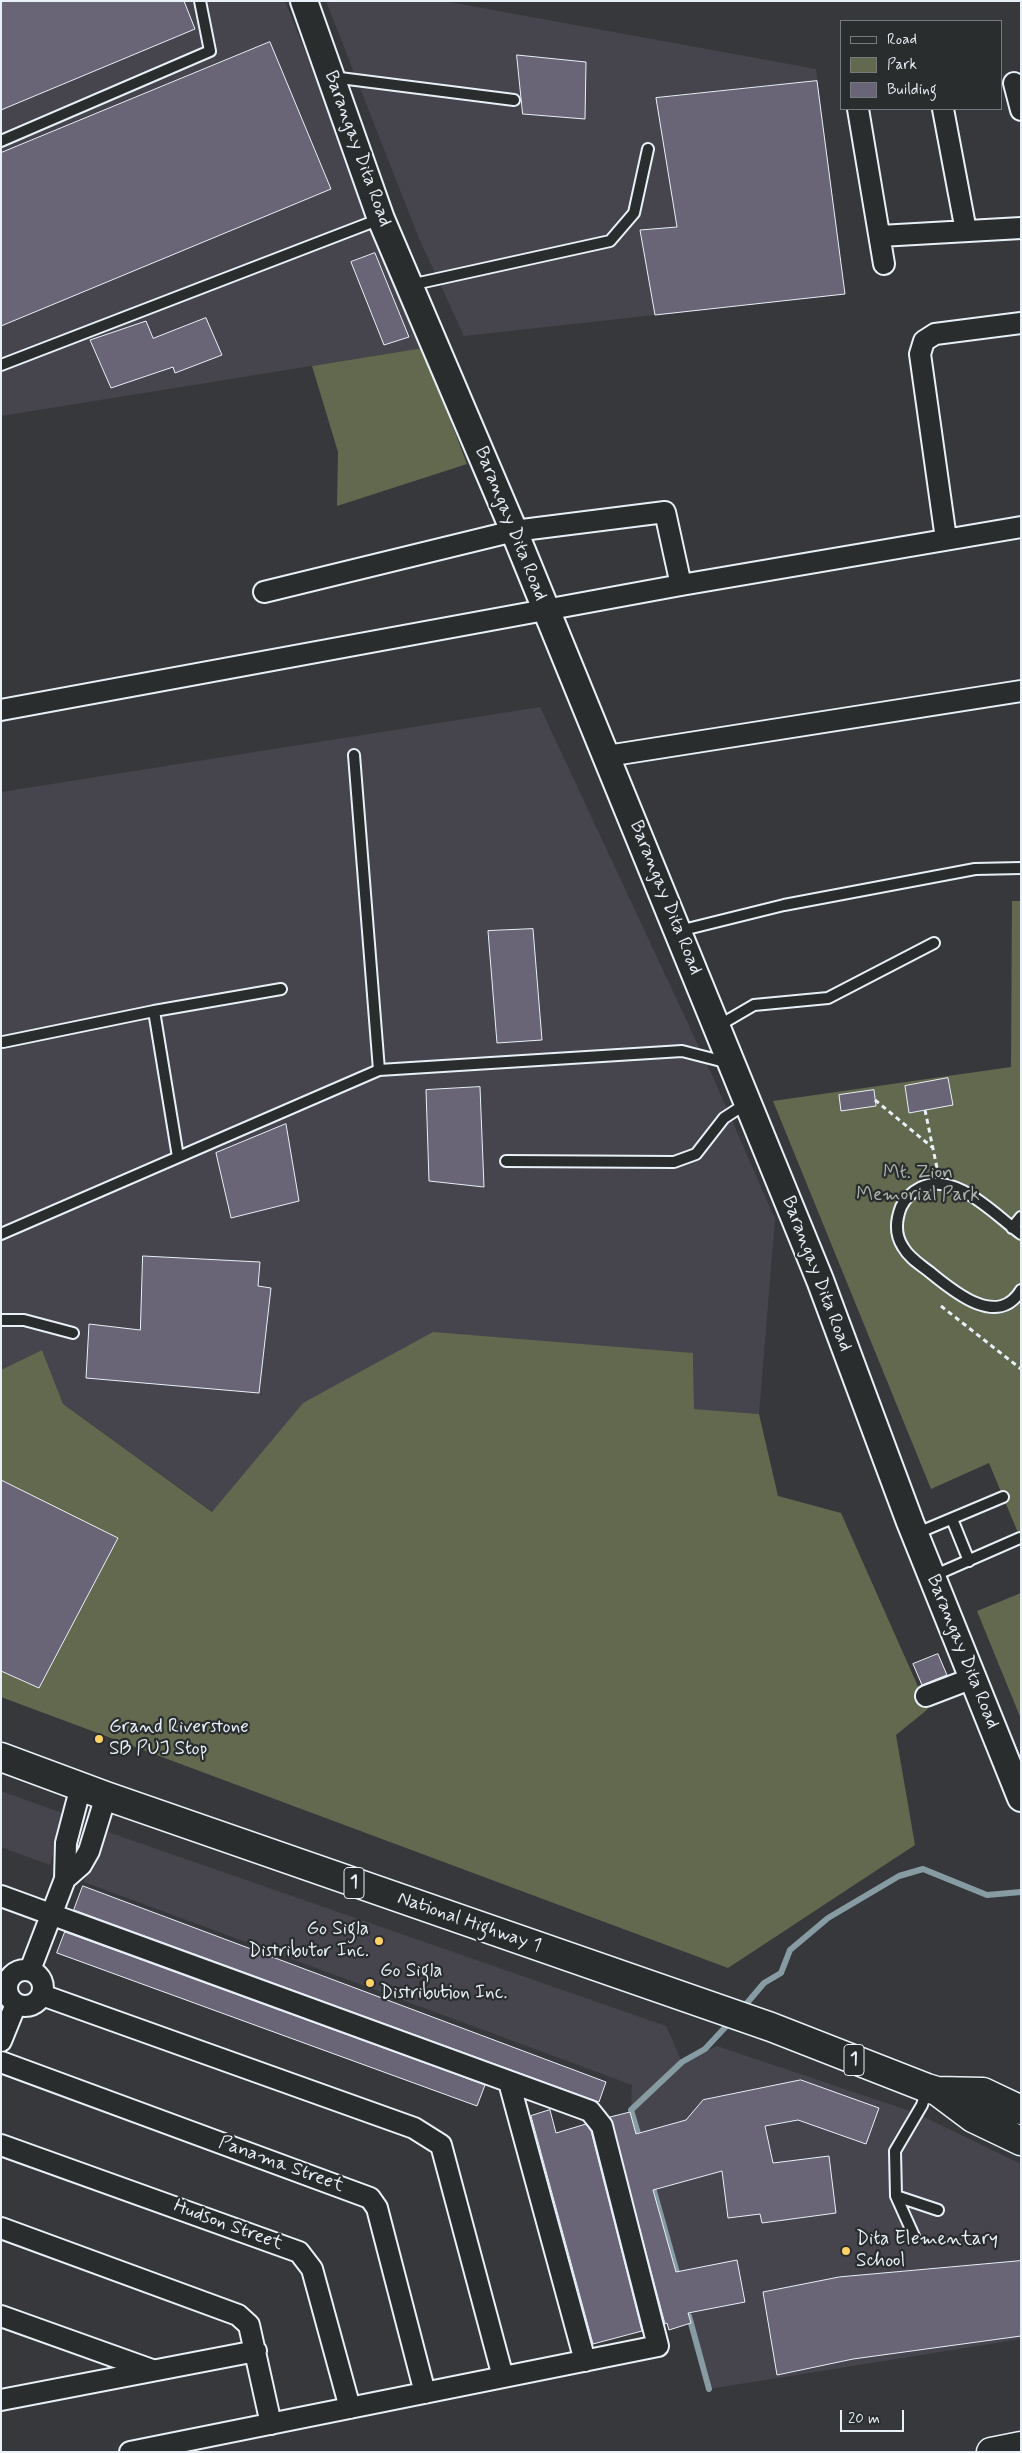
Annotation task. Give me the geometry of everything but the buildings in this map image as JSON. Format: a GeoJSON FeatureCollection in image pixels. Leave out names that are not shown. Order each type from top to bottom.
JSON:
{"type":"FeatureCollection","features":[{"type":"Feature","properties":{"kind":"main road","name":"National Highway 1"},"geometry":{"type":"LineString","coordinates":[[1,1757],[106,1796],[771,2027],[932,2090],[973,2118],[1021,2141]]}},
{"type":"Feature","properties":{"kind":"main road","name":"National Highway 1"},"geometry":{"type":"LineString","coordinates":[[932,2090],[983,2092],[1021,2110]]}},
{"type":"Feature","properties":{"kind":"main road"},"geometry":{"type":"LineString","coordinates":[[992,2452],[1021,2446]]}},
{"type":"Feature","properties":{"kind":"street","name":"Barangay Dita Road"},"geometry":{"type":"LineString","coordinates":[[304,1],[381,219],[607,756],[820,1280],[915,1534],[1021,1798]]}},
{"type":"Feature","properties":{"kind":"street"},"geometry":{"type":"LineString","coordinates":[[1012,83],[1021,110]]}},
{"type":"Feature","properties":{"kind":"street"},"geometry":{"type":"LineString","coordinates":[[863,110],[884,264]]}},
{"type":"Feature","properties":{"kind":"street"},"geometry":{"type":"LineString","coordinates":[[943,110],[966,231]]}},
{"type":"Feature","properties":{"kind":"street"},"geometry":{"type":"LineString","coordinates":[[880,236],[1021,228]]}},
{"type":"Feature","properties":{"kind":"street"},"geometry":{"type":"LineString","coordinates":[[946,539],[920,354],[924,341],[935,334],[1021,324]]}},
{"type":"Feature","properties":{"kind":"street"},"geometry":{"type":"LineString","coordinates":[[264,592],[514,532],[664,512],[681,585]]}},
{"type":"Feature","properties":{"kind":"street"},"geometry":{"type":"LineString","coordinates":[[1,710],[681,585],[946,539],[1021,528]]}},
{"type":"Feature","properties":{"kind":"street"},"geometry":{"type":"LineString","coordinates":[[607,756],[1021,691]]}},
{"type":"Feature","properties":{"kind":"street"},"geometry":{"type":"LineString","coordinates":[[926,1696],[973,1678]]}},
{"type":"Feature","properties":{"kind":"street"},"geometry":{"type":"LineString","coordinates":[[30,1970],[64,1879],[66,1843],[81,1786]]}},
{"type":"Feature","properties":{"kind":"street"},"geometry":{"type":"LineString","coordinates":[[64,1879],[81,1865],[89,1852],[106,1796]]}},
{"type":"Feature","properties":{"kind":"street"},"geometry":{"type":"LineString","coordinates":[[1,1896],[590,2111],[602,2126],[658,2346],[130,2452]]}},
{"type":"Feature","properties":{"kind":"street"},"geometry":{"type":"LineString","coordinates":[[21,1970],[30,1970],[38,1975],[43,1984],[42,1995],[36,2003],[26,2006],[16,2004],[9,1997],[5,1979],[21,1970]]}},
{"type":"Feature","properties":{"kind":"street"},"geometry":{"type":"LineString","coordinates":[[42,1995],[414,2128],[441,2145],[503,2377]]}},
{"type":"Feature","properties":{"kind":"street"},"geometry":{"type":"LineString","coordinates":[[1,2040],[16,2004]]}},
{"type":"Feature","properties":{"kind":"street","name":"Panama Street"},"geometry":{"type":"LineString","coordinates":[[1,2062],[370,2198],[377,2208],[425,2393]]}},
{"type":"Feature","properties":{"kind":"street"},"geometry":{"type":"LineString","coordinates":[[509,2082],[584,2361]]}},
{"type":"Feature","properties":{"kind":"street","name":"Hudson Street"},"geometry":{"type":"LineString","coordinates":[[1,2145],[299,2252],[312,2269],[350,2408]]}},
{"type":"Feature","properties":{"kind":"street"},"geometry":{"type":"LineString","coordinates":[[1,2228],[238,2315],[250,2325],[271,2424]]}},
{"type":"Feature","properties":{"kind":"street"},"geometry":{"type":"LineString","coordinates":[[1,2316],[154,2371]]}},
{"type":"Feature","properties":{"kind":"street"},"geometry":{"type":"LineString","coordinates":[[1,2400],[256,2351]]}},
{"type":"Feature","properties":{"kind":"lane"},"geometry":{"type":"LineString","coordinates":[[1,141],[210,52],[200,1]]}},
{"type":"Feature","properties":{"kind":"lane"},"geometry":{"type":"LineString","coordinates":[[331,77],[514,100]]}},
{"type":"Feature","properties":{"kind":"lane"},"geometry":{"type":"LineString","coordinates":[[409,285],[610,241],[634,213],[648,149]]}},
{"type":"Feature","properties":{"kind":"lane"},"geometry":{"type":"LineString","coordinates":[[1,365],[381,219]]}},
{"type":"Feature","properties":{"kind":"lane"},"geometry":{"type":"LineString","coordinates":[[354,755],[379,1070]]}},
{"type":"Feature","properties":{"kind":"lane"},"geometry":{"type":"LineString","coordinates":[[678,932],[784,905],[966,871],[1021,868]]}},
{"type":"Feature","properties":{"kind":"lane"},"geometry":{"type":"LineString","coordinates":[[717,1026],[754,1005],[828,998],[934,943]]}},
{"type":"Feature","properties":{"kind":"lane"},"geometry":{"type":"LineString","coordinates":[[2,1042],[154,1010],[281,989]]}},
{"type":"Feature","properties":{"kind":"lane"},"geometry":{"type":"LineString","coordinates":[[154,1010],[178,1157]]}},
{"type":"Feature","properties":{"kind":"lane"},"geometry":{"type":"LineString","coordinates":[[1,1234],[379,1070],[682,1051],[732,1064]]}},
{"type":"Feature","properties":{"kind":"lane"},"geometry":{"type":"LineString","coordinates":[[506,1161],[674,1162],[696,1154],[724,1118],[748,1103]]}},
{"type":"Feature","properties":{"kind":"lane"},"geometry":{"type":"LineString","coordinates":[[1021,1217],[1017,1231],[960,1188],[938,1183],[927,1185],[909,1196],[902,1205],[897,1226],[898,1237],[910,1256],[968,1301],[997,1306],[1008,1303],[1021,1290]]}},
{"type":"Feature","properties":{"kind":"lane"},"geometry":{"type":"LineString","coordinates":[[1,1320],[24,1320],[73,1334]]}},
{"type":"Feature","properties":{"kind":"lane"},"geometry":{"type":"LineString","coordinates":[[915,1534],[1003,1497]]}},
{"type":"Feature","properties":{"kind":"lane"},"geometry":{"type":"LineString","coordinates":[[952,1519],[969,1561]]}},
{"type":"Feature","properties":{"kind":"lane"},"geometry":{"type":"LineString","coordinates":[[932,1577],[1020,1538]]}},
{"type":"Feature","properties":{"kind":"lane"},"geometry":{"type":"LineString","coordinates":[[914,2236],[896,2196],[895,2151],[932,2090]]}},
{"type":"Feature","properties":{"kind":"lane"},"geometry":{"type":"LineString","coordinates":[[896,2196],[938,2210]]}},
{"type":"Feature","properties":{"kind":"path"},"geometry":{"type":"LineString","coordinates":[[875,1100],[932,1147]]}},
{"type":"Feature","properties":{"kind":"path"},"geometry":{"type":"LineString","coordinates":[[925,1110],[938,1168]]}},
{"type":"Feature","properties":{"kind":"path"},"geometry":{"type":"LineString","coordinates":[[942,1306],[1021,1369]]}},
{"type":"Feature","properties":{"kind":"shaded area"},"geometry":{"type":"Polygon","coordinates":[[[1,1],[285,1],[423,348],[1,416],[1,1]]]}},
{"type":"Feature","properties":{"kind":"shaded area"},"geometry":{"type":"Polygon","coordinates":[[[326,1],[444,1],[816,69],[845,294],[464,336],[418,236],[326,1]]]}},
{"type":"Feature","properties":{"kind":"shaded area"},"geometry":{"type":"Polygon","coordinates":[[[540,707],[712,1075],[775,1219],[759,1414],[694,1409],[693,1353],[303,1403],[213,1512],[63,1404],[42,1350],[1,1370],[1,792],[540,707]]]}},
{"type":"Feature","properties":{"kind":"shaded area"},"geometry":{"type":"Polygon","coordinates":[[[1,1791],[65,1814],[50,1865],[1,1847],[1,1791]]]}},
{"type":"Feature","properties":{"kind":"shaded area","name":"Dita Elementary School"},"geometry":{"type":"Polygon","coordinates":[[[108,1832],[666,2026],[682,2062],[717,2046],[916,2113],[1021,2164],[1021,2339],[709,2389],[631,2110],[632,2085],[84,1882],[108,1832]]]}},
{"type":"Feature","properties":{"kind":"green space"},"geometry":{"type":"Polygon","coordinates":[[[423,348],[467,464],[337,506],[338,452],[312,366],[423,348]]]}},
{"type":"Feature","properties":{"kind":"green space","name":"Mt. Zion Memorial Park"},"geometry":{"type":"Polygon","coordinates":[[[1012,901],[1021,901],[1021,1540],[989,1463],[931,1489],[773,1101],[1011,1067],[1012,901]]]}},
{"type":"Feature","properties":{"kind":"green space"},"geometry":{"type":"Polygon","coordinates":[[[433,1332],[693,1353],[694,1409],[759,1414],[778,1496],[841,1513],[928,1709],[896,1735],[915,1845],[728,1968],[1,1697],[1,1370],[42,1350],[63,1404],[212,1512],[303,1403],[433,1332]]]}},
{"type":"Feature","properties":{"kind":"green space"},"geometry":{"type":"Polygon","coordinates":[[[1021,1593],[1021,1719],[977,1611],[1021,1593]]]}},
{"type":"Feature","properties":{"kind":"waterway"},"geometry":{"type":"LineString","coordinates":[[742,2009],[764,1983],[781,1973],[790,1950],[828,1918],[899,1876],[923,1869],[987,1895],[1021,1892]]}},
{"type":"Feature","properties":{"kind":"waterway"},"geometry":{"type":"LineString","coordinates":[[640,2140],[631,2110],[682,2062],[705,2049],[732,2020]]}},
{"type":"Feature","properties":{"kind":"waterway"},"geometry":{"type":"LineString","coordinates":[[652,2184],[679,2280]]}},
{"type":"Feature","properties":{"kind":"waterway"},"geometry":{"type":"LineString","coordinates":[[689,2316],[709,2389]]}},
{"type":"Feature","properties":{"kind":"place","name":"Grand Riverstone SB PUJ Stop"},"geometry":{"type":"Point","coordinates":[99,1739]}},
{"type":"Feature","properties":{"kind":"place","name":"Go Sigla Distributor Inc."},"geometry":{"type":"Point","coordinates":[379,1941]}},
{"type":"Feature","properties":{"kind":"place","name":"Go Sigla Distribution Inc."},"geometry":{"type":"Point","coordinates":[370,1983]}},
{"type":"Feature","properties":{"kind":"place","name":"Dita Elementary School"},"geometry":{"type":"Point","coordinates":[846,2251]}}]}
